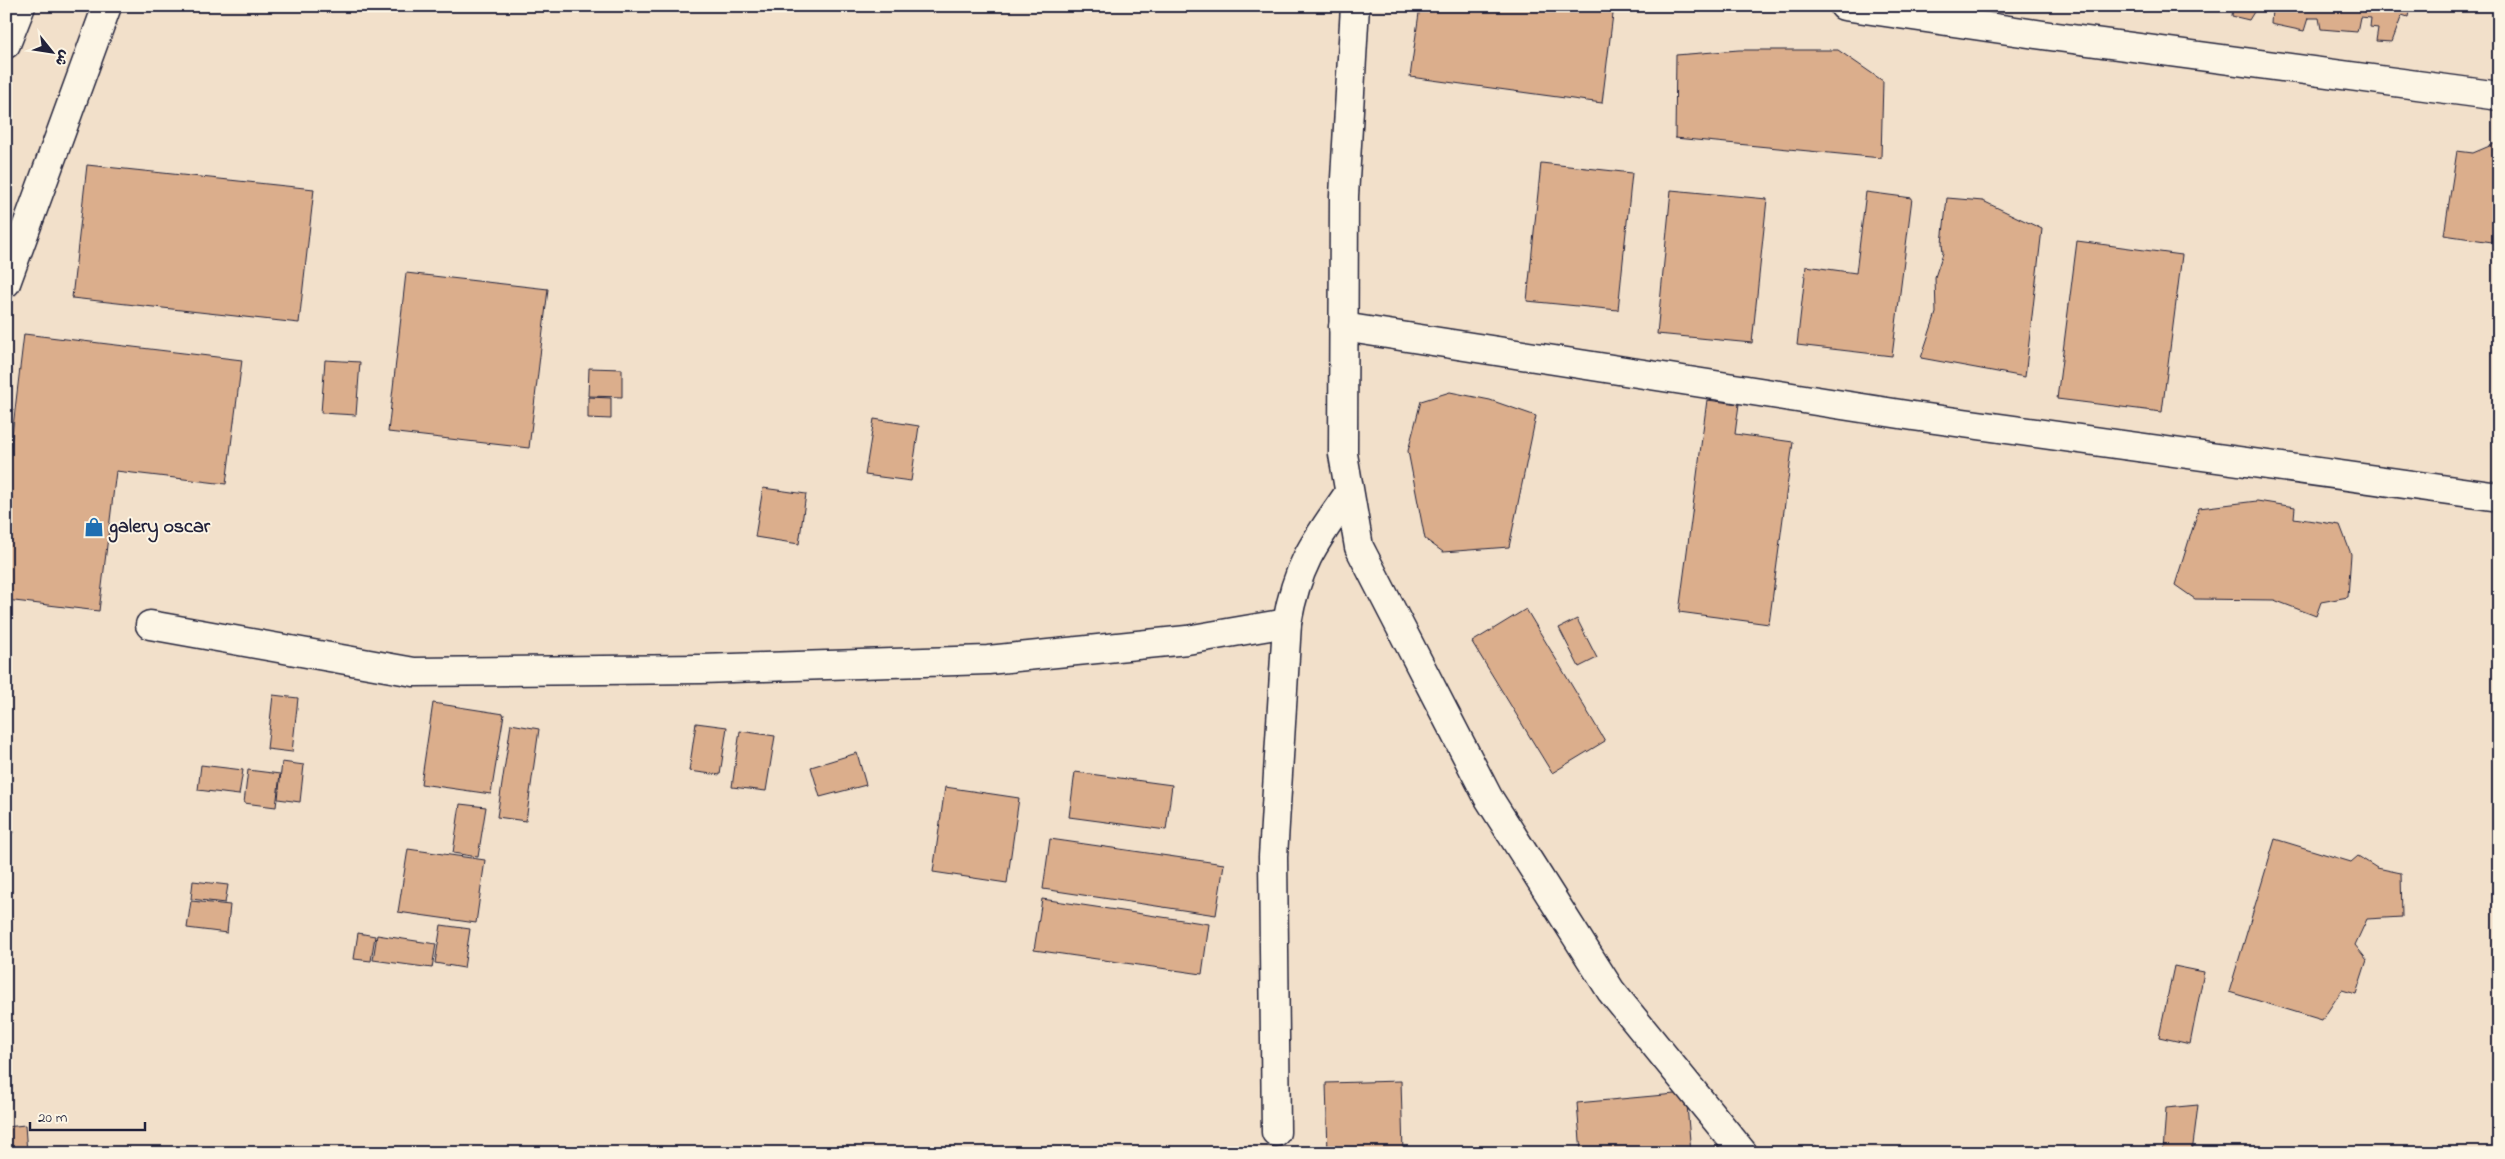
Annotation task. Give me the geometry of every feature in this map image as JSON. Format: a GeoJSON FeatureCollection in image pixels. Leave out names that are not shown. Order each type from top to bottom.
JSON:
{"type":"FeatureCollection","features":[{"type":"Feature","properties":{"kind":"main road"},"geometry":{"type":"LineString","coordinates":[[6,44],[21,6]]}},
{"type":"Feature","properties":{"kind":"main road"},"geometry":{"type":"LineString","coordinates":[[6,284],[107,6]]}},
{"type":"Feature","properties":{"kind":"main road"},"geometry":{"type":"LineString","coordinates":[[1356,6],[1344,196],[1342,454],[1359,547],[1488,797],[1611,991],[1742,1153]]}},
{"type":"Feature","properties":{"kind":"main road"},"geometry":{"type":"LineString","coordinates":[[1844,6],[2059,38],[2499,96]]}},
{"type":"Feature","properties":{"kind":"main road"},"geometry":{"type":"LineString","coordinates":[[1343,327],[1913,416],[2499,497]]}},
{"type":"Feature","properties":{"kind":"main road"},"geometry":{"type":"LineString","coordinates":[[1276,1132],[1273,857],[1287,623],[1292,594],[1311,547],[1349,493]]}},
{"type":"Feature","properties":{"kind":"main road"},"geometry":{"type":"LineString","coordinates":[[150,625],[414,672],[702,669],[988,660],[1187,640],[1287,623]]}},
{"type":"Feature","properties":{"kind":"building"},"geometry":{"type":"Polygon","coordinates":[[[1420,6],[1614,6],[1602,103],[1410,77],[1420,6]]]}},
{"type":"Feature","properties":{"kind":"building"},"geometry":{"type":"Polygon","coordinates":[[[2233,6],[2410,6],[2408,17],[2402,15],[2392,42],[2376,41],[2378,28],[2370,27],[2371,18],[2360,17],[2357,32],[2321,29],[2319,18],[2308,18],[2304,31],[2271,24],[2272,9],[2257,7],[2249,20],[2232,16],[2233,6]]]}},
{"type":"Feature","properties":{"kind":"building"},"geometry":{"type":"Polygon","coordinates":[[[1739,50],[1838,50],[1883,81],[1881,158],[1675,138],[1676,55],[1739,50]]]}},
{"type":"Feature","properties":{"kind":"building"},"geometry":{"type":"Polygon","coordinates":[[[2499,142],[2499,243],[2444,235],[2457,151],[2473,153],[2499,142]]]}},
{"type":"Feature","properties":{"kind":"building"},"geometry":{"type":"Polygon","coordinates":[[[1541,163],[1632,173],[1618,310],[1527,301],[1541,163]]]}},
{"type":"Feature","properties":{"kind":"building"},"geometry":{"type":"Polygon","coordinates":[[[87,165],[314,189],[299,323],[72,298],[87,165]]]}},
{"type":"Feature","properties":{"kind":"building"},"geometry":{"type":"Polygon","coordinates":[[[1671,190],[1767,199],[1752,343],[1657,334],[1671,190]]]}},
{"type":"Feature","properties":{"kind":"building"},"geometry":{"type":"Polygon","coordinates":[[[1866,192],[1912,198],[1892,356],[1797,345],[1806,266],[1856,273],[1866,192]]]}},
{"type":"Feature","properties":{"kind":"building"},"geometry":{"type":"Polygon","coordinates":[[[1947,198],[1983,201],[2042,229],[2025,377],[1921,358],[1936,313],[1935,277],[1943,253],[1942,243],[1947,198]]]}},
{"type":"Feature","properties":{"kind":"building"},"geometry":{"type":"Polygon","coordinates":[[[2077,241],[2182,255],[2162,412],[2057,399],[2077,241]]]}},
{"type":"Feature","properties":{"kind":"building"},"geometry":{"type":"Polygon","coordinates":[[[406,273],[548,289],[529,448],[388,432],[406,273]]]}},
{"type":"Feature","properties":{"kind":"building"},"geometry":{"type":"Polygon","coordinates":[[[24,334],[242,360],[226,484],[116,471],[99,611],[6,600],[6,486],[24,334]]]}},
{"type":"Feature","properties":{"kind":"building"},"geometry":{"type":"Polygon","coordinates":[[[325,360],[360,362],[356,415],[321,413],[325,360]]]}},
{"type":"Feature","properties":{"kind":"building"},"geometry":{"type":"Polygon","coordinates":[[[589,368],[622,369],[622,397],[588,396],[589,368]]]}},
{"type":"Feature","properties":{"kind":"building"},"geometry":{"type":"Polygon","coordinates":[[[1450,392],[1490,400],[1536,416],[1509,547],[1443,552],[1425,539],[1408,451],[1421,401],[1450,392]]]}},
{"type":"Feature","properties":{"kind":"building"},"geometry":{"type":"Polygon","coordinates":[[[588,397],[611,398],[611,419],[588,418],[588,397]]]}},
{"type":"Feature","properties":{"kind":"building"},"geometry":{"type":"Polygon","coordinates":[[[1707,400],[1739,404],[1735,434],[1793,442],[1769,624],[1679,612],[1707,400]]]}},
{"type":"Feature","properties":{"kind":"building"},"geometry":{"type":"Polygon","coordinates":[[[874,419],[919,426],[911,481],[865,475],[874,419]]]}},
{"type":"Feature","properties":{"kind":"building"},"geometry":{"type":"Polygon","coordinates":[[[763,488],[806,494],[799,544],[755,537],[763,488]]]}},
{"type":"Feature","properties":{"kind":"building"},"geometry":{"type":"Polygon","coordinates":[[[2257,501],[2295,507],[2294,518],[2340,525],[2351,554],[2348,597],[2321,602],[2316,616],[2274,600],[2195,599],[2175,585],[2199,508],[2257,501]]]}},
{"type":"Feature","properties":{"kind":"building"},"geometry":{"type":"Polygon","coordinates":[[[1526,609],[1605,741],[1552,773],[1472,642],[1526,609]]]}},
{"type":"Feature","properties":{"kind":"building"},"geometry":{"type":"Polygon","coordinates":[[[1577,619],[1597,658],[1579,667],[1559,628],[1577,619]]]}},
{"type":"Feature","properties":{"kind":"building"},"geometry":{"type":"Polygon","coordinates":[[[273,695],[298,698],[292,752],[267,749],[273,695]]]}},
{"type":"Feature","properties":{"kind":"building"},"geometry":{"type":"Polygon","coordinates":[[[433,703],[504,714],[491,794],[421,784],[433,703]]]}},
{"type":"Feature","properties":{"kind":"building"},"geometry":{"type":"Polygon","coordinates":[[[696,723],[727,727],[720,775],[689,771],[696,723]]]}},
{"type":"Feature","properties":{"kind":"building"},"geometry":{"type":"Polygon","coordinates":[[[511,724],[539,729],[526,821],[497,817],[511,724]]]}},
{"type":"Feature","properties":{"kind":"building"},"geometry":{"type":"Polygon","coordinates":[[[740,731],[775,736],[766,791],[732,787],[740,731]]]}},
{"type":"Feature","properties":{"kind":"building"},"geometry":{"type":"Polygon","coordinates":[[[857,753],[866,785],[820,797],[811,767],[857,753]]]}},
{"type":"Feature","properties":{"kind":"building"},"geometry":{"type":"Polygon","coordinates":[[[282,762],[304,765],[300,802],[278,799],[282,762]]]}},
{"type":"Feature","properties":{"kind":"building"},"geometry":{"type":"Polygon","coordinates":[[[201,765],[243,770],[239,795],[198,790],[201,765]]]}},
{"type":"Feature","properties":{"kind":"building"},"geometry":{"type":"Polygon","coordinates":[[[248,770],[280,774],[276,807],[244,803],[248,770]]]}},
{"type":"Feature","properties":{"kind":"building"},"geometry":{"type":"Polygon","coordinates":[[[1075,772],[1172,785],[1166,830],[1069,817],[1075,772]]]}},
{"type":"Feature","properties":{"kind":"building"},"geometry":{"type":"Polygon","coordinates":[[[945,787],[1019,798],[1007,883],[933,872],[945,787]]]}},
{"type":"Feature","properties":{"kind":"building"},"geometry":{"type":"Polygon","coordinates":[[[6,791],[13,833],[6,834],[6,791]]]}},
{"type":"Feature","properties":{"kind":"building"},"geometry":{"type":"Polygon","coordinates":[[[460,804],[486,807],[478,857],[453,853],[460,804]]]}},
{"type":"Feature","properties":{"kind":"building"},"geometry":{"type":"Polygon","coordinates":[[[1050,839],[1224,864],[1216,915],[1043,889],[1050,839]]]}},
{"type":"Feature","properties":{"kind":"building"},"geometry":{"type":"Polygon","coordinates":[[[2275,839],[2351,862],[2358,856],[2377,868],[2401,873],[2402,917],[2367,919],[2355,945],[2367,960],[2356,994],[2342,990],[2322,1020],[2229,992],[2275,839]]]}},
{"type":"Feature","properties":{"kind":"building"},"geometry":{"type":"Polygon","coordinates":[[[408,849],[485,860],[476,923],[398,912],[408,849]]]}},
{"type":"Feature","properties":{"kind":"building"},"geometry":{"type":"Polygon","coordinates":[[[193,881],[228,885],[225,903],[191,899],[193,881]]]}},
{"type":"Feature","properties":{"kind":"building"},"geometry":{"type":"Polygon","coordinates":[[[1042,899],[1209,924],[1202,974],[1034,950],[1042,899]]]}},
{"type":"Feature","properties":{"kind":"building"},"geometry":{"type":"Polygon","coordinates":[[[191,901],[230,905],[227,933],[187,928],[191,901]]]}},
{"type":"Feature","properties":{"kind":"building"},"geometry":{"type":"Polygon","coordinates":[[[441,925],[470,929],[464,968],[435,963],[441,925]]]}},
{"type":"Feature","properties":{"kind":"building"},"geometry":{"type":"Polygon","coordinates":[[[358,933],[375,936],[371,961],[354,959],[358,933]]]}},
{"type":"Feature","properties":{"kind":"building"},"geometry":{"type":"Polygon","coordinates":[[[377,935],[436,944],[432,968],[373,960],[377,935]]]}},
{"type":"Feature","properties":{"kind":"building"},"geometry":{"type":"Polygon","coordinates":[[[2174,966],[2204,972],[2190,1044],[2159,1037],[2174,966]]]}},
{"type":"Feature","properties":{"kind":"building"},"geometry":{"type":"Polygon","coordinates":[[[1401,1081],[1403,1153],[1328,1153],[1326,1083],[1401,1081]]]}},
{"type":"Feature","properties":{"kind":"building"},"geometry":{"type":"Polygon","coordinates":[[[1686,1093],[1691,1153],[1581,1153],[1577,1103],[1686,1093]]]}},
{"type":"Feature","properties":{"kind":"building"},"geometry":{"type":"Polygon","coordinates":[[[2198,1105],[2192,1153],[2163,1153],[2166,1108],[2198,1105]]]}},
{"type":"Feature","properties":{"kind":"building"},"geometry":{"type":"Polygon","coordinates":[[[25,1125],[27,1153],[6,1153],[6,1127],[25,1125]]]}},
{"type":"Feature","properties":{"kind":"place","name":"galery oscar"},"geometry":{"type":"Point","coordinates":[94,527]}}]}
